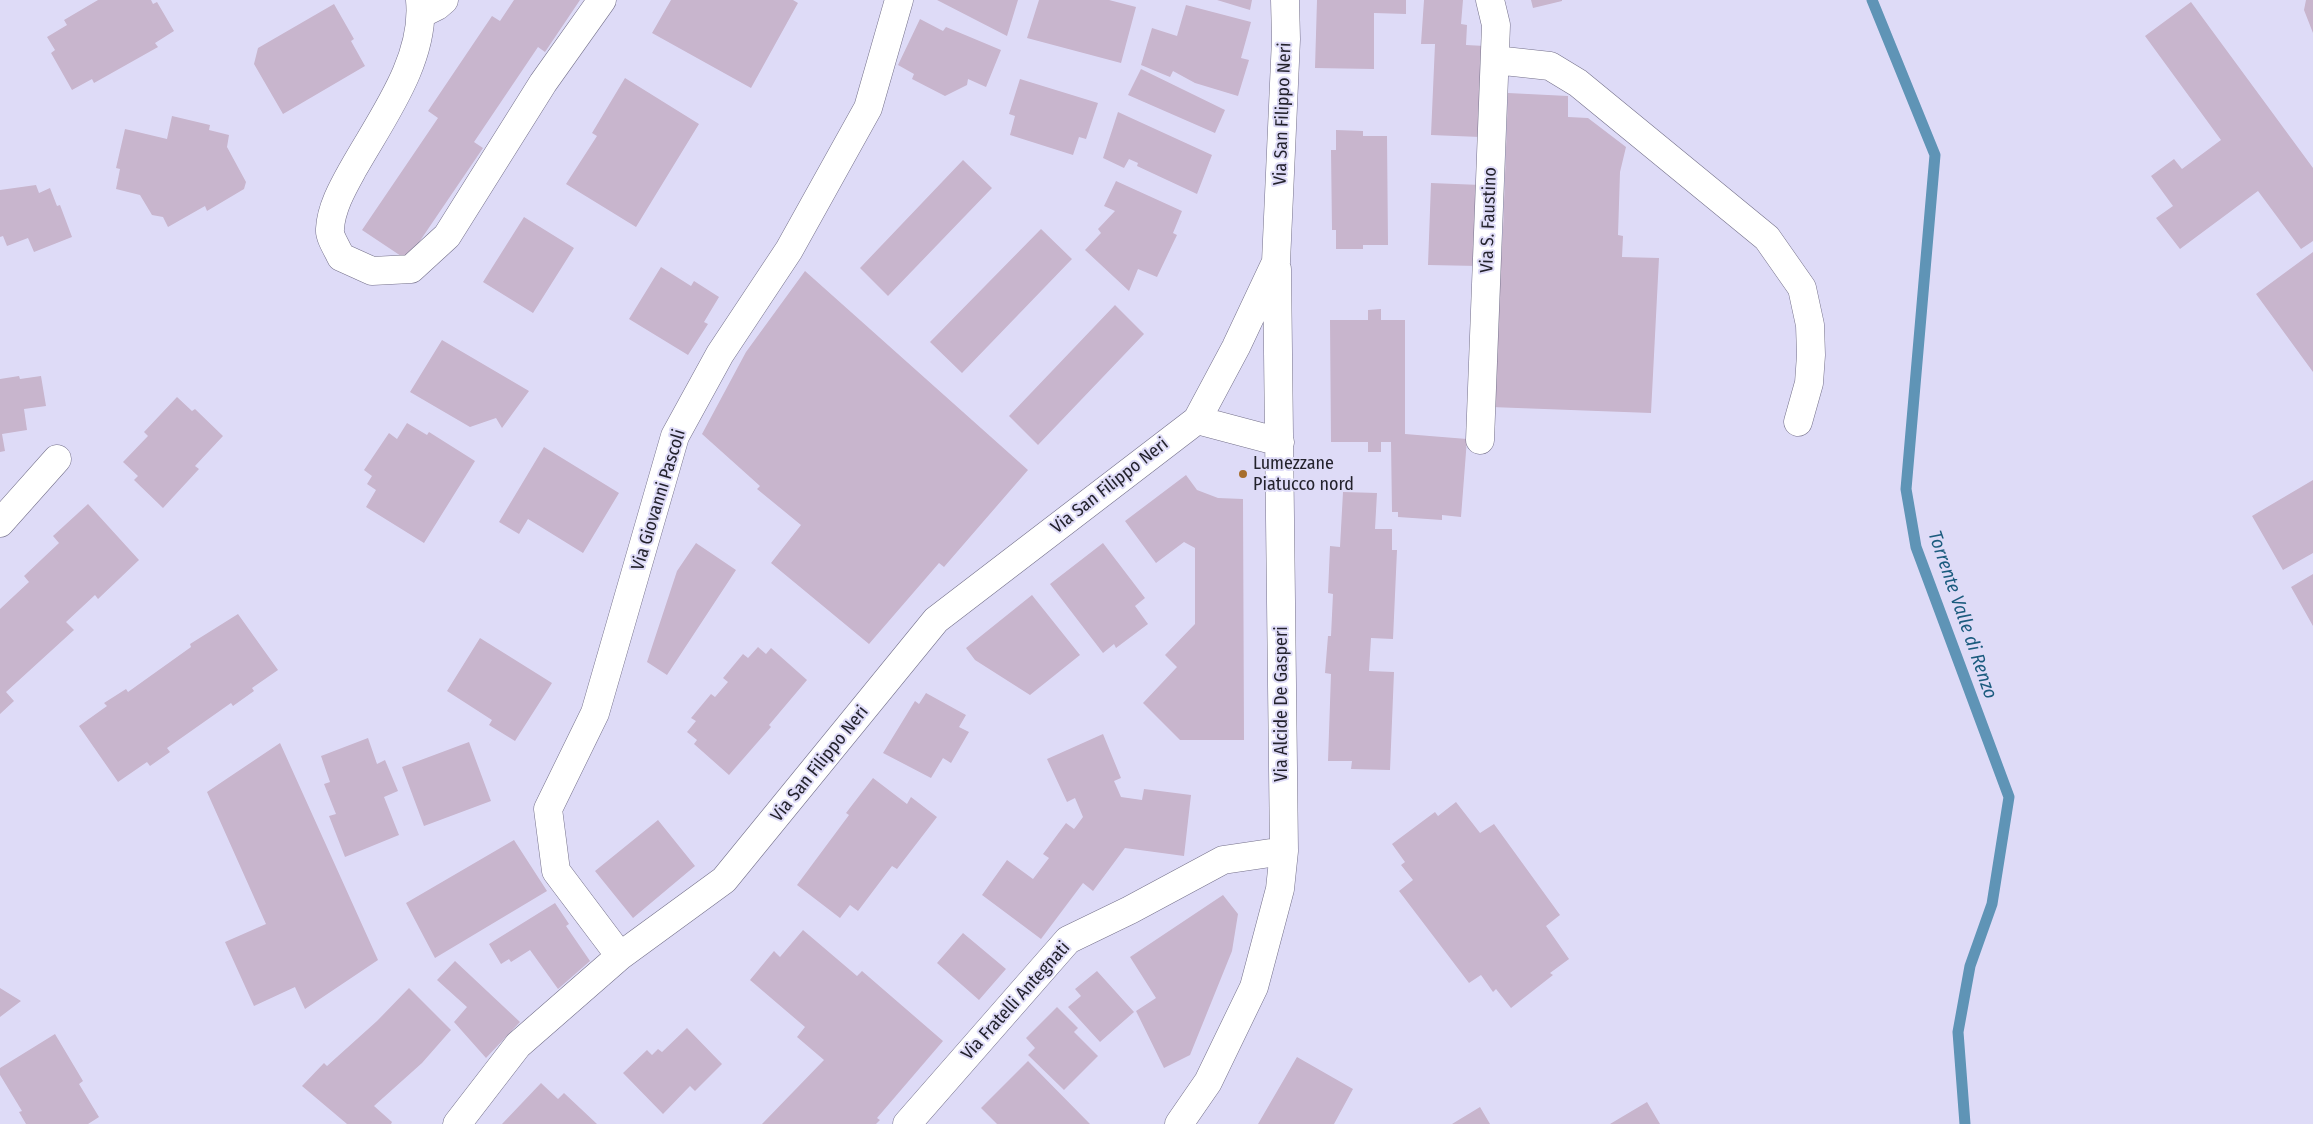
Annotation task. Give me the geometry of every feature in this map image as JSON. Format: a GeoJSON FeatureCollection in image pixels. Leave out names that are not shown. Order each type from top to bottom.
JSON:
{"type":"FeatureCollection","features":[{"type":"Feature","properties":{"kind":"street"},"geometry":{"type":"LineString","coordinates":[[428,4],[405,76],[339,194],[330,230],[341,257],[372,271],[411,269],[448,236],[544,83],[602,0]]}},
{"type":"Feature","properties":{"kind":"street","name":"Via Giovanni Pascoli"},"geometry":{"type":"LineString","coordinates":[[620,956],[556,871],[548,808],[595,713],[675,436],[720,354],[788,250],[868,108],[899,0]]}},
{"type":"Feature","properties":{"kind":"street","name":"Via San Filippo Neri"},"geometry":{"type":"LineString","coordinates":[[457,1124],[518,1045],[620,956],[724,880],[936,620],[1197,420],[1236,347],[1276,262],[1286,39],[1285,0]]}},
{"type":"Feature","properties":{"kind":"street","name":"Via S. Faustino"},"geometry":{"type":"LineString","coordinates":[[1480,440],[1496,25],[1490,0]]}},
{"type":"Feature","properties":{"kind":"street"},"geometry":{"type":"LineString","coordinates":[[1495,60],[1550,66],[1578,83],[1767,238],[1802,288],[1810,325],[1811,355],[1808,383],[1798,422]]}},
{"type":"Feature","properties":{"kind":"street","name":"Via Alcide De Gasperi"},"geometry":{"type":"LineString","coordinates":[[1179,1124],[1208,1082],[1254,987],[1280,889],[1284,851],[1280,442],[1276,262]]}},
{"type":"Feature","properties":{"kind":"street"},"geometry":{"type":"LineString","coordinates":[[1197,420],[1280,442]]}},
{"type":"Feature","properties":{"kind":"street"},"geometry":{"type":"LineString","coordinates":[[0,523],[57,459]]}},
{"type":"Feature","properties":{"kind":"street","name":"Via Fratelli Antegnati"},"geometry":{"type":"LineString","coordinates":[[907,1124],[1068,940],[1130,910],[1223,860],[1284,851]]}},
{"type":"Feature","properties":{"kind":"building"},"geometry":{"type":"Polygon","coordinates":[[[98,0],[151,0],[153,4],[157,2],[174,31],[155,43],[158,47],[94,83],[92,79],[72,90],[51,53],[55,50],[47,37],[67,25],[64,20],[98,0]]]}},
{"type":"Feature","properties":{"kind":"building"},"geometry":{"type":"Polygon","coordinates":[[[514,0],[580,0],[545,52],[538,47],[474,142],[483,148],[407,260],[362,230],[438,118],[428,111],[492,16],[500,21],[514,0]]]}},
{"type":"Feature","properties":{"kind":"building"},"geometry":{"type":"Polygon","coordinates":[[[671,0],[793,0],[798,3],[751,88],[652,33],[671,0]]]}},
{"type":"Feature","properties":{"kind":"building"},"geometry":{"type":"Polygon","coordinates":[[[937,0],[1018,0],[1007,36],[937,0]]]}},
{"type":"Feature","properties":{"kind":"building"},"geometry":{"type":"Polygon","coordinates":[[[1039,0],[1109,0],[1136,7],[1121,63],[1027,38],[1039,0]]]}},
{"type":"Feature","properties":{"kind":"building"},"geometry":{"type":"Polygon","coordinates":[[[1217,0],[1252,0],[1250,10],[1217,0]]]}},
{"type":"Feature","properties":{"kind":"building"},"geometry":{"type":"Polygon","coordinates":[[[1317,0],[1406,0],[1406,14],[1374,13],[1374,69],[1315,68],[1317,0]]]}},
{"type":"Feature","properties":{"kind":"building"},"geometry":{"type":"Polygon","coordinates":[[[1424,0],[1463,0],[1461,24],[1467,25],[1466,45],[1485,46],[1480,137],[1431,135],[1435,44],[1421,44],[1424,0]]]}},
{"type":"Feature","properties":{"kind":"building"},"geometry":{"type":"Polygon","coordinates":[[[1531,0],[1562,0],[1562,1],[1533,8],[1531,0]]]}},
{"type":"Feature","properties":{"kind":"building"},"geometry":{"type":"Polygon","coordinates":[[[2306,0],[2313,0],[2313,33],[2304,10],[2306,0]]]}},
{"type":"Feature","properties":{"kind":"building"},"geometry":{"type":"Polygon","coordinates":[[[2191,2],[2313,168],[2313,241],[2301,249],[2258,191],[2180,249],[2156,218],[2173,206],[2151,176],[2174,159],[2182,169],[2221,140],[2145,36],[2191,2]]]}},
{"type":"Feature","properties":{"kind":"building"},"geometry":{"type":"Polygon","coordinates":[[[334,4],[354,39],[351,41],[365,66],[283,114],[254,64],[258,48],[334,4]]]}},
{"type":"Feature","properties":{"kind":"building"},"geometry":{"type":"Polygon","coordinates":[[[1186,5],[1251,22],[1241,58],[1249,60],[1238,96],[1195,83],[1173,71],[1170,77],[1141,65],[1152,28],[1177,36],[1186,5]]]}},
{"type":"Feature","properties":{"kind":"building"},"geometry":{"type":"Polygon","coordinates":[[[920,19],[943,31],[946,27],[1001,50],[986,87],[968,79],[967,85],[945,96],[912,79],[914,74],[898,65],[920,19]]]}},
{"type":"Feature","properties":{"kind":"building"},"geometry":{"type":"Polygon","coordinates":[[[1141,69],[1225,110],[1215,133],[1128,95],[1141,69]]]}},
{"type":"Feature","properties":{"kind":"building"},"geometry":{"type":"Polygon","coordinates":[[[625,78],[699,124],[636,227],[566,184],[597,136],[592,133],[625,78]]]}},
{"type":"Feature","properties":{"kind":"building"},"geometry":{"type":"Polygon","coordinates":[[[1020,79],[1098,103],[1086,139],[1079,137],[1073,155],[1010,135],[1015,116],[1009,114],[1020,79]]]}},
{"type":"Feature","properties":{"kind":"building"},"geometry":{"type":"Polygon","coordinates":[[[1508,93],[1568,96],[1568,117],[1588,118],[1626,147],[1620,172],[1618,235],[1623,236],[1622,257],[1659,258],[1651,413],[1491,407],[1503,230],[1508,93]]]}},
{"type":"Feature","properties":{"kind":"building"},"geometry":{"type":"Polygon","coordinates":[[[1118,112],[1212,155],[1197,194],[1137,166],[1138,163],[1129,159],[1124,168],[1103,158],[1118,112]]]}},
{"type":"Feature","properties":{"kind":"building"},"geometry":{"type":"Polygon","coordinates":[[[172,116],[210,125],[209,130],[229,135],[227,147],[246,182],[244,189],[207,211],[205,206],[168,227],[163,217],[152,215],[140,195],[116,189],[120,169],[116,168],[125,129],[167,139],[172,116]]]}},
{"type":"Feature","properties":{"kind":"building"},"geometry":{"type":"Polygon","coordinates":[[[1336,130],[1363,131],[1363,136],[1387,136],[1388,245],[1363,245],[1363,249],[1336,249],[1336,230],[1332,230],[1331,150],[1336,150],[1336,130]]]}},
{"type":"Feature","properties":{"kind":"building"},"geometry":{"type":"Polygon","coordinates":[[[963,160],[992,188],[888,296],[860,268],[963,160]]]}},
{"type":"Feature","properties":{"kind":"building"},"geometry":{"type":"Polygon","coordinates":[[[1116,181],[1182,211],[1173,233],[1177,235],[1157,277],[1138,269],[1129,291],[1085,250],[1101,233],[1098,229],[1115,211],[1104,206],[1116,181]]]}},
{"type":"Feature","properties":{"kind":"building"},"geometry":{"type":"Polygon","coordinates":[[[1431,183],[1481,185],[1479,266],[1428,265],[1431,183]]]}},
{"type":"Feature","properties":{"kind":"building"},"geometry":{"type":"Polygon","coordinates":[[[36,185],[39,193],[50,188],[57,206],[60,205],[72,237],[34,252],[28,238],[7,246],[3,236],[0,237],[0,190],[36,185]]]}},
{"type":"Feature","properties":{"kind":"building"},"geometry":{"type":"Polygon","coordinates":[[[524,217],[574,248],[533,313],[483,282],[524,217]]]}},
{"type":"Feature","properties":{"kind":"building"},"geometry":{"type":"Polygon","coordinates":[[[1041,229],[1072,259],[962,373],[930,342],[1041,229]]]}},
{"type":"Feature","properties":{"kind":"building"},"geometry":{"type":"Polygon","coordinates":[[[2313,252],[2313,372],[2256,294],[2313,252]]]}},
{"type":"Feature","properties":{"kind":"building"},"geometry":{"type":"Polygon","coordinates":[[[661,267],[691,286],[694,281],[719,297],[704,322],[708,324],[688,355],[629,319],[661,267]]]}},
{"type":"Feature","properties":{"kind":"building"},"geometry":{"type":"Polygon","coordinates":[[[805,271],[1028,470],[944,567],[939,563],[869,644],[771,563],[801,525],[757,489],[760,486],[702,434],[746,352],[805,271]]]}},
{"type":"Feature","properties":{"kind":"building"},"geometry":{"type":"Polygon","coordinates":[[[1115,305],[1144,334],[1038,445],[1009,416],[1115,305]]]}},
{"type":"Feature","properties":{"kind":"building"},"geometry":{"type":"Polygon","coordinates":[[[1381,309],[1381,320],[1405,320],[1405,434],[1467,439],[1461,517],[1442,515],[1442,520],[1398,517],[1398,512],[1392,512],[1391,442],[1381,442],[1381,452],[1368,452],[1368,442],[1331,442],[1330,320],[1368,320],[1368,310],[1381,309]]]}},
{"type":"Feature","properties":{"kind":"building"},"geometry":{"type":"Polygon","coordinates":[[[442,340],[529,391],[502,428],[496,418],[470,427],[410,392],[442,340]]]}},
{"type":"Feature","properties":{"kind":"building"},"geometry":{"type":"Polygon","coordinates":[[[19,376],[20,379],[41,376],[46,406],[24,409],[27,430],[2,434],[5,451],[0,452],[0,379],[19,376]]]}},
{"type":"Feature","properties":{"kind":"building"},"geometry":{"type":"Polygon","coordinates":[[[177,397],[192,411],[195,409],[223,436],[195,466],[199,469],[163,508],[134,480],[138,476],[123,462],[148,436],[144,432],[177,397]]]}},
{"type":"Feature","properties":{"kind":"building"},"geometry":{"type":"Polygon","coordinates":[[[407,423],[427,435],[429,432],[475,461],[424,543],[366,507],[376,490],[367,484],[372,476],[364,470],[389,433],[397,439],[407,423]]]}},
{"type":"Feature","properties":{"kind":"building"},"geometry":{"type":"Polygon","coordinates":[[[544,447],[619,493],[583,553],[528,519],[519,534],[499,522],[544,447]]]}},
{"type":"Feature","properties":{"kind":"building"},"geometry":{"type":"Polygon","coordinates":[[[1186,475],[1197,490],[1218,498],[1243,499],[1244,740],[1180,740],[1143,703],[1177,667],[1165,655],[1195,624],[1195,548],[1184,542],[1156,563],[1125,521],[1186,475]]]}},
{"type":"Feature","properties":{"kind":"building"},"geometry":{"type":"Polygon","coordinates":[[[2313,480],[2313,553],[2283,570],[2252,516],[2313,480]]]}},
{"type":"Feature","properties":{"kind":"building"},"geometry":{"type":"Polygon","coordinates":[[[1343,492],[1377,493],[1375,529],[1392,529],[1392,550],[1397,550],[1393,639],[1371,638],[1369,671],[1394,672],[1390,770],[1351,769],[1352,761],[1328,761],[1331,674],[1325,673],[1328,636],[1331,636],[1333,594],[1328,593],[1330,546],[1340,547],[1343,492]]]}},
{"type":"Feature","properties":{"kind":"building"},"geometry":{"type":"Polygon","coordinates":[[[88,504],[139,560],[98,599],[95,595],[66,622],[74,630],[6,692],[14,701],[0,714],[0,609],[29,582],[24,576],[59,543],[53,536],[88,504]]]}},
{"type":"Feature","properties":{"kind":"building"},"geometry":{"type":"Polygon","coordinates":[[[696,543],[736,570],[667,675],[647,662],[677,571],[696,543]]]}},
{"type":"Feature","properties":{"kind":"building"},"geometry":{"type":"Polygon","coordinates":[[[1103,543],[1145,598],[1135,606],[1148,624],[1116,648],[1114,644],[1103,653],[1050,584],[1103,543]]]}},
{"type":"Feature","properties":{"kind":"building"},"geometry":{"type":"Polygon","coordinates":[[[2313,574],[2313,626],[2291,587],[2313,574]]]}},
{"type":"Feature","properties":{"kind":"building"},"geometry":{"type":"Polygon","coordinates":[[[1032,595],[1080,655],[1030,695],[975,660],[966,648],[1032,595]]]}},
{"type":"Feature","properties":{"kind":"building"},"geometry":{"type":"Polygon","coordinates":[[[238,614],[278,670],[252,688],[254,691],[233,706],[231,703],[167,748],[170,752],[150,766],[147,762],[118,782],[79,726],[107,706],[104,703],[126,689],[128,692],[191,647],[190,644],[238,614]]]}},
{"type":"Feature","properties":{"kind":"building"},"geometry":{"type":"Polygon","coordinates":[[[480,638],[552,683],[515,741],[489,725],[492,720],[447,691],[480,638]]]}},
{"type":"Feature","properties":{"kind":"building"},"geometry":{"type":"Polygon","coordinates":[[[758,647],[766,654],[771,648],[807,680],[769,725],[771,727],[729,775],[694,744],[697,740],[687,732],[696,721],[691,718],[711,694],[715,697],[728,682],[723,678],[743,654],[748,658],[758,647]]]}},
{"type":"Feature","properties":{"kind":"building"},"geometry":{"type":"Polygon","coordinates":[[[926,693],[966,715],[959,727],[969,732],[951,763],[943,758],[931,778],[883,753],[915,701],[919,704],[926,693]]]}},
{"type":"Feature","properties":{"kind":"building"},"geometry":{"type":"Polygon","coordinates":[[[1103,734],[1121,778],[1114,781],[1121,797],[1142,800],[1144,789],[1191,795],[1184,856],[1125,848],[1093,891],[1083,883],[1041,939],[982,895],[1007,860],[1033,879],[1049,858],[1043,854],[1066,823],[1074,829],[1083,817],[1075,798],[1067,802],[1047,759],[1103,734]]]}},
{"type":"Feature","properties":{"kind":"building"},"geometry":{"type":"Polygon","coordinates":[[[368,738],[377,764],[385,760],[398,791],[384,797],[399,835],[345,857],[329,816],[336,814],[324,784],[330,782],[321,756],[368,738]]]}},
{"type":"Feature","properties":{"kind":"building"},"geometry":{"type":"Polygon","coordinates":[[[469,742],[491,801],[424,826],[402,767],[469,742]]]}},
{"type":"Feature","properties":{"kind":"building"},"geometry":{"type":"Polygon","coordinates":[[[280,743],[378,960],[305,1009],[295,987],[254,1006],[225,942],[266,924],[207,792],[280,743]]]}},
{"type":"Feature","properties":{"kind":"building"},"geometry":{"type":"Polygon","coordinates":[[[873,778],[907,804],[911,797],[937,817],[897,869],[892,866],[858,911],[850,905],[840,918],[797,885],[849,815],[846,813],[873,778]]]}},
{"type":"Feature","properties":{"kind":"building"},"geometry":{"type":"Polygon","coordinates":[[[1456,802],[1480,833],[1494,824],[1560,915],[1546,926],[1569,959],[1550,973],[1553,975],[1511,1008],[1496,989],[1493,992],[1481,975],[1469,983],[1399,891],[1413,880],[1401,865],[1405,862],[1392,844],[1435,812],[1438,816],[1456,802]]]}},
{"type":"Feature","properties":{"kind":"building"},"geometry":{"type":"Polygon","coordinates":[[[658,820],[695,866],[633,918],[595,871],[658,820]]]}},
{"type":"Feature","properties":{"kind":"building"},"geometry":{"type":"Polygon","coordinates":[[[514,840],[547,891],[435,958],[406,903],[514,840]]]}},
{"type":"Feature","properties":{"kind":"building"},"geometry":{"type":"Polygon","coordinates":[[[1223,895],[1238,914],[1232,951],[1190,1055],[1164,1068],[1136,1011],[1156,998],[1130,957],[1223,895]]]}},
{"type":"Feature","properties":{"kind":"building"},"geometry":{"type":"Polygon","coordinates":[[[555,903],[569,924],[566,926],[590,961],[558,989],[530,950],[511,962],[509,959],[501,964],[489,944],[555,903]]]}},
{"type":"Feature","properties":{"kind":"building"},"geometry":{"type":"Polygon","coordinates":[[[803,930],[857,976],[862,971],[943,1041],[877,1118],[880,1120],[876,1124],[762,1124],[824,1060],[797,1037],[805,1027],[750,980],[774,951],[780,957],[803,930]]]}},
{"type":"Feature","properties":{"kind":"building"},"geometry":{"type":"Polygon","coordinates":[[[963,933],[1006,969],[979,1000],[937,963],[963,933]]]}},
{"type":"Feature","properties":{"kind":"building"},"geometry":{"type":"Polygon","coordinates":[[[455,961],[520,1022],[486,1058],[454,1022],[467,1007],[437,980],[455,961]]]}},
{"type":"Feature","properties":{"kind":"building"},"geometry":{"type":"Polygon","coordinates":[[[1097,971],[1134,1012],[1100,1042],[1068,1007],[1081,996],[1075,989],[1097,971]]]}},
{"type":"Feature","properties":{"kind":"building"},"geometry":{"type":"Polygon","coordinates":[[[0,988],[21,1001],[0,1017],[0,988]]]}},
{"type":"Feature","properties":{"kind":"building"},"geometry":{"type":"Polygon","coordinates":[[[409,988],[451,1030],[422,1063],[374,1106],[392,1122],[391,1124],[347,1124],[302,1086],[324,1063],[327,1066],[377,1021],[409,988]]]}},
{"type":"Feature","properties":{"kind":"building"},"geometry":{"type":"Polygon","coordinates":[[[1057,1007],[1078,1028],[1074,1032],[1098,1056],[1064,1090],[1028,1055],[1035,1048],[1026,1038],[1057,1007]]]}},
{"type":"Feature","properties":{"kind":"building"},"geometry":{"type":"Polygon","coordinates":[[[687,1028],[722,1064],[695,1091],[690,1086],[663,1114],[623,1073],[647,1050],[652,1055],[658,1049],[662,1052],[687,1028]]]}},
{"type":"Feature","properties":{"kind":"building"},"geometry":{"type":"Polygon","coordinates":[[[55,1034],[83,1081],[79,1084],[99,1117],[88,1124],[26,1124],[19,1112],[22,1111],[0,1075],[0,1068],[55,1034]]]}},
{"type":"Feature","properties":{"kind":"building"},"geometry":{"type":"Polygon","coordinates":[[[1297,1057],[1353,1089],[1334,1124],[1258,1124],[1297,1057]]]}},
{"type":"Feature","properties":{"kind":"building"},"geometry":{"type":"Polygon","coordinates":[[[1028,1061],[1090,1124],[997,1124],[981,1108],[1028,1061]]]}},
{"type":"Feature","properties":{"kind":"building"},"geometry":{"type":"Polygon","coordinates":[[[541,1083],[558,1099],[564,1093],[597,1124],[502,1124],[541,1083]]]}},
{"type":"Feature","properties":{"kind":"building"},"geometry":{"type":"Polygon","coordinates":[[[1647,1102],[1660,1124],[1610,1124],[1647,1102]]]}},
{"type":"Feature","properties":{"kind":"building"},"geometry":{"type":"Polygon","coordinates":[[[1480,1107],[1490,1124],[1452,1124],[1480,1107]]]}},
{"type":"Feature","properties":{"kind":"waterway","name":"Torrente Valle di Renzo"},"geometry":{"type":"LineString","coordinates":[[1872,0],[1935,155],[1906,489],[1916,547],[2009,797],[1992,904],[1970,966],[1958,1032],[1965,1124]]}},
{"type":"Feature","properties":{"kind":"place","name":"Lumezzane Piatucco nord"},"geometry":{"type":"Point","coordinates":[1243,474]}}]}
